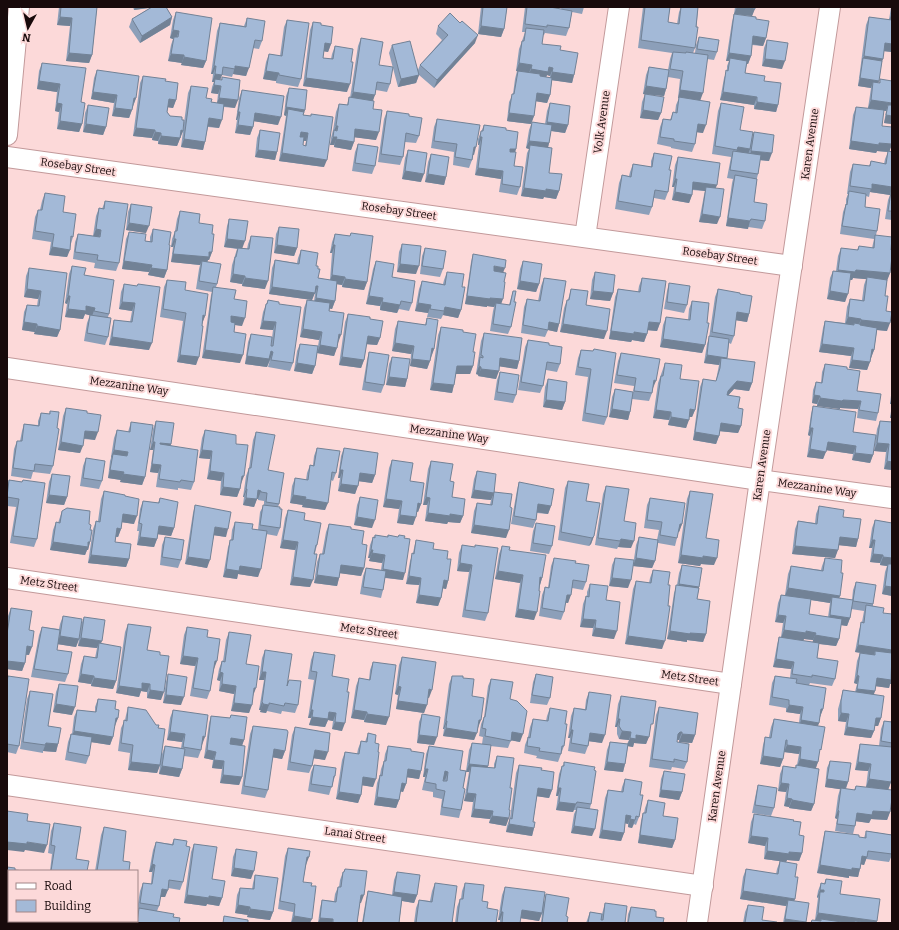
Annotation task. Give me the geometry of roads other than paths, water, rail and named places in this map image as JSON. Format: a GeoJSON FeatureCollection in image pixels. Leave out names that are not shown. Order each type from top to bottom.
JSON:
{"type":"FeatureCollection","features":[{"type":"Feature","properties":{"kind":"street"},"geometry":{"type":"LineString","coordinates":[[7,135],[19,7]]}},
{"type":"Feature","properties":{"kind":"street","name":"Volk Avenue"},"geometry":{"type":"LineString","coordinates":[[585,237],[619,7]]}},
{"type":"Feature","properties":{"kind":"street","name":"Karen Avenue"},"geometry":{"type":"LineString","coordinates":[[697,923],[760,480],[830,7]]}},
{"type":"Feature","properties":{"kind":"street","name":"Rosebay Street"},"geometry":{"type":"LineString","coordinates":[[7,157],[792,266]]}},
{"type":"Feature","properties":{"kind":"street","name":"Mezzanine Way"},"geometry":{"type":"LineString","coordinates":[[7,368],[760,480],[892,498]]}},
{"type":"Feature","properties":{"kind":"street","name":"Metz Street"},"geometry":{"type":"LineString","coordinates":[[7,578],[731,684]]}},
{"type":"Feature","properties":{"kind":"street","name":"Lanai Street"},"geometry":{"type":"LineString","coordinates":[[7,785],[703,886]]}}]}
